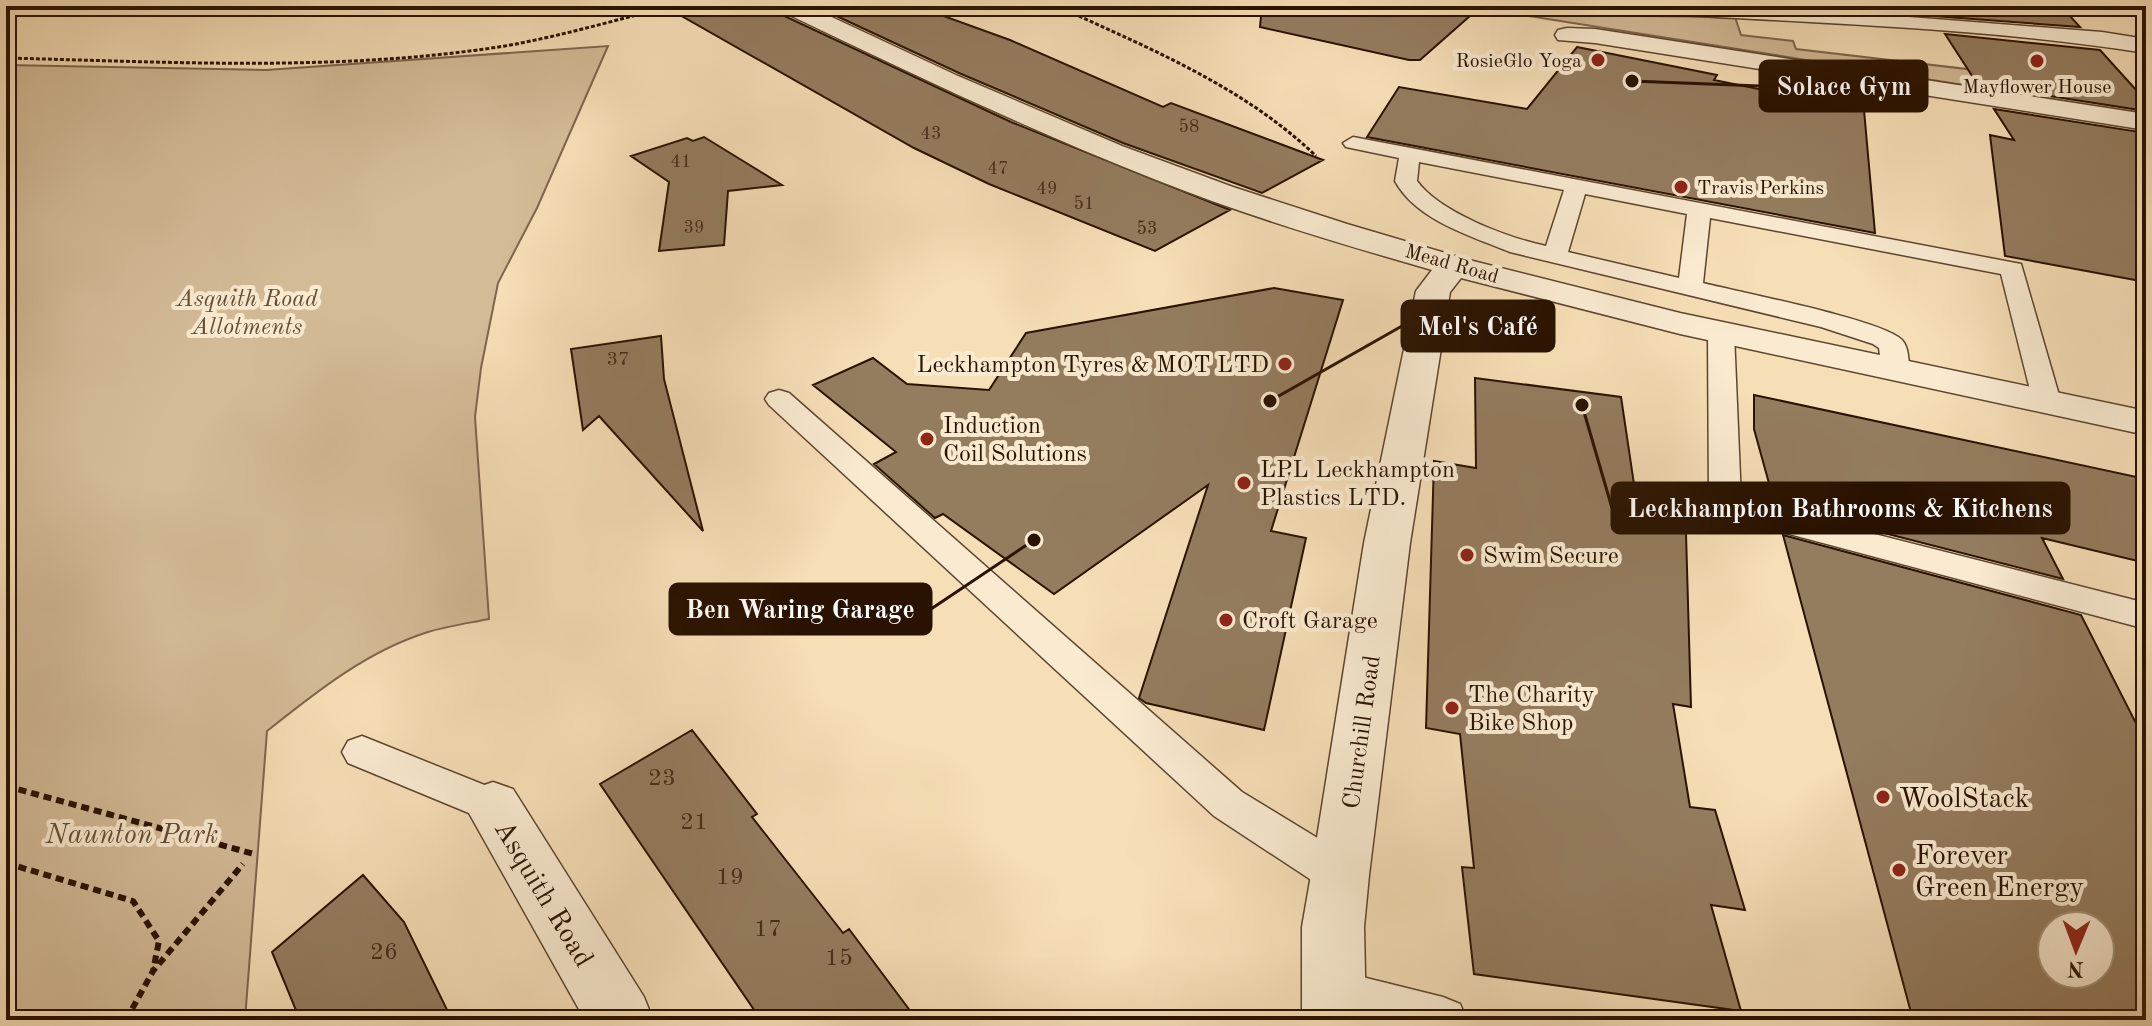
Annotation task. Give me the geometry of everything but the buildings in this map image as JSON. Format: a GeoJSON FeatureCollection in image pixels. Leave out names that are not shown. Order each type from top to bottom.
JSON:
{"type":"FeatureCollection","features":[{"type":"Feature","properties":{"kind":"street","name":"Mead Road"},"geometry":{"type":"LineString","coordinates":[[789,6],[1002,107],[1126,158],[1275,211],[1455,264],[1721,333],[2146,423]]}},
{"type":"Feature","properties":{"kind":"street"},"geometry":{"type":"LineString","coordinates":[[1644,6],[1889,20],[2102,39],[2146,46]]}},
{"type":"Feature","properties":{"kind":"street"},"geometry":{"type":"LineString","coordinates":[[1567,35],[1595,36],[2146,122]]}},
{"type":"Feature","properties":{"kind":"street","name":"Churchill Road"},"geometry":{"type":"LineString","coordinates":[[1334,1006],[1333,927],[1387,543],[1433,291],[1455,264]]}},
{"type":"Feature","properties":{"kind":"street","name":"Asquith Road"},"geometry":{"type":"LineString","coordinates":[[493,806],[621,1020]]}},
{"type":"Feature","properties":{"kind":"lane"},"geometry":{"type":"LineString","coordinates":[[1353,143],[2012,269],[2047,402]]}},
{"type":"Feature","properties":{"kind":"lane"},"geometry":{"type":"LineString","coordinates":[[1411,154],[1405,169],[1408,185],[1431,206],[1518,247],[1829,321],[1882,338],[1892,345],[1896,370]]}},
{"type":"Feature","properties":{"kind":"lane"},"geometry":{"type":"LineString","coordinates":[[1555,256],[1576,186]]}},
{"type":"Feature","properties":{"kind":"lane"},"geometry":{"type":"LineString","coordinates":[[1690,288],[1699,209]]}},
{"type":"Feature","properties":{"kind":"lane"},"geometry":{"type":"LineString","coordinates":[[1721,333],[1725,507],[2146,616]]}},
{"type":"Feature","properties":{"kind":"lane"},"geometry":{"type":"LineString","coordinates":[[779,399],[1228,804],[1340,875]]}},
{"type":"Feature","properties":{"kind":"lane"},"geometry":{"type":"LineString","coordinates":[[362,752],[493,806]]}},
{"type":"Feature","properties":{"kind":"lane"},"geometry":{"type":"LineString","coordinates":[[1334,1006],[1443,1020]]}},
{"type":"Feature","properties":{"kind":"path"},"geometry":{"type":"LineString","coordinates":[[6,58],[239,61],[388,58],[482,49],[554,36],[671,6]]}},
{"type":"Feature","properties":{"kind":"path"},"geometry":{"type":"LineString","coordinates":[[1058,6],[1200,72],[1288,129],[1318,158]]}},
{"type":"Feature","properties":{"kind":"path"},"geometry":{"type":"LineString","coordinates":[[6,786],[254,854]]}},
{"type":"Feature","properties":{"kind":"path"},"geometry":{"type":"LineString","coordinates":[[6,863],[133,901],[159,941],[153,971]]}},
{"type":"Feature","properties":{"kind":"path"},"geometry":{"type":"LineString","coordinates":[[126,1020],[153,971],[243,864]]}},
{"type":"Feature","properties":{"kind":"green space"},"geometry":{"type":"Polygon","coordinates":[[[1466,6],[1567,6],[1637,16],[1735,17],[1741,35],[1793,41],[1796,49],[2146,90],[2146,114],[1466,6]]]}},
{"type":"Feature","properties":{"kind":"green space","name":"Asquith Road Allotments"},"geometry":{"type":"Polygon","coordinates":[[[608,46],[537,208],[498,283],[475,417],[489,619],[428,632],[384,650],[323,688],[267,731],[245,1020],[6,1020],[6,65],[266,70],[608,46]]]}},
{"type":"Feature","properties":{"kind":"place","name":"RosieGlo Yoga"},"geometry":{"type":"Point","coordinates":[1598,60]}},
{"type":"Feature","properties":{"kind":"place","name":"Mayflower House"},"geometry":{"type":"Point","coordinates":[2037,61]}},
{"type":"Feature","properties":{"kind":"place","name":"Solace Gym"},"geometry":{"type":"Point","coordinates":[1632,81]}},
{"type":"Feature","properties":{"kind":"place","name":"Travis Perkins"},"geometry":{"type":"Point","coordinates":[1681,187]}},
{"type":"Feature","properties":{"kind":"place","name":"Leckhampton Tyres & MOT LTD"},"geometry":{"type":"Point","coordinates":[1285,364]}},
{"type":"Feature","properties":{"kind":"place","name":"Mel's Café"},"geometry":{"type":"Point","coordinates":[1270,401]}},
{"type":"Feature","properties":{"kind":"place","name":"Leckhampton Bathrooms & Kitchens"},"geometry":{"type":"Point","coordinates":[1582,405]}},
{"type":"Feature","properties":{"kind":"place","name":"Induction Coil Solutions"},"geometry":{"type":"Point","coordinates":[927,439]}},
{"type":"Feature","properties":{"kind":"place","name":"LPL Leckhampton Plastics LTD."},"geometry":{"type":"Point","coordinates":[1244,483]}},
{"type":"Feature","properties":{"kind":"place","name":"Ben Waring Garage"},"geometry":{"type":"Point","coordinates":[1034,540]}},
{"type":"Feature","properties":{"kind":"place","name":"Swim Secure"},"geometry":{"type":"Point","coordinates":[1467,555]}},
{"type":"Feature","properties":{"kind":"place","name":"Croft Garage"},"geometry":{"type":"Point","coordinates":[1226,620]}},
{"type":"Feature","properties":{"kind":"place","name":"The Charity Bike Shop"},"geometry":{"type":"Point","coordinates":[1452,708]}},
{"type":"Feature","properties":{"kind":"place","name":"WoolStack"},"geometry":{"type":"Point","coordinates":[1883,797]}},
{"type":"Feature","properties":{"kind":"place","name":"Forever Green Energy"},"geometry":{"type":"Point","coordinates":[1899,870]}},
{"type":"Feature","properties":{"kind":"park label","name":"Naunton Park"},"geometry":{"type":"Point","coordinates":[132,833]}}]}
